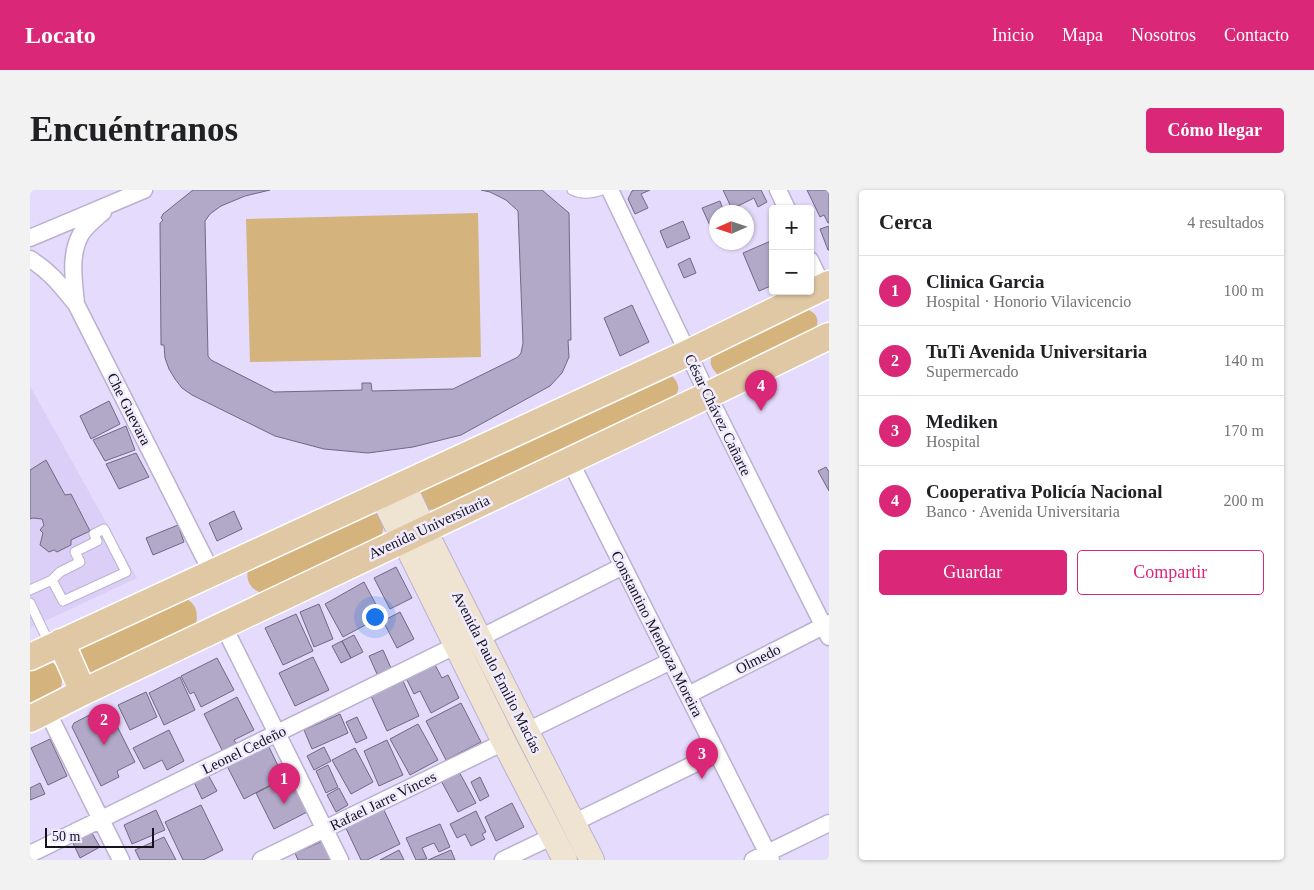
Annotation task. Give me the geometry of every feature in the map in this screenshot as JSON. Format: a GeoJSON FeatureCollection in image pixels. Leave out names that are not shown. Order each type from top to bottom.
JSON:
{"type":"FeatureCollection","features":[{"type":"Feature","properties":{"kind":"main road"},"geometry":{"type":"LineString","coordinates":[[83,692],[47,649],[688,353],[826,285]]}},
{"type":"Feature","properties":{"kind":"main road","name":"Avenida Universitaria"},"geometry":{"type":"LineString","coordinates":[[39,715],[223,625],[417,540],[570,461],[829,336]]}},
{"type":"Feature","properties":{"kind":"main road","name":"Avenida Paulo Emilio Macías"},"geometry":{"type":"LineString","coordinates":[[392,489],[417,540],[457,645],[504,742],[565,860]]}},
{"type":"Feature","properties":{"kind":"main road","name":"Avenida Paulo Emilio Macías"},"geometry":{"type":"LineString","coordinates":[[417,540],[480,638],[592,860]]}},
{"type":"Feature","properties":{"kind":"street"},"geometry":{"type":"LineString","coordinates":[[30,238],[144,190]]}},
{"type":"Feature","properties":{"kind":"street","name":"César Chávez Cañarte"},"geometry":{"type":"LineString","coordinates":[[610,190],[708,396],[827,629]]}},
{"type":"Feature","properties":{"kind":"street"},"geometry":{"type":"LineString","coordinates":[[778,190],[784,205]]}},
{"type":"Feature","properties":{"kind":"street"},"geometry":{"type":"LineString","coordinates":[[76,304],[73,272],[74,254],[81,235],[90,224],[113,204]]}},
{"type":"Feature","properties":{"kind":"street","name":"Che Guevara"},"geometry":{"type":"LineString","coordinates":[[30,259],[42,266],[53,276],[76,304],[212,573]]}},
{"type":"Feature","properties":{"kind":"street"},"geometry":{"type":"LineString","coordinates":[[814,266],[826,285]]}},
{"type":"Feature","properties":{"kind":"street","name":"Constantino Mendoza Moreira"},"geometry":{"type":"LineString","coordinates":[[570,461],[717,753],[764,858]]}},
{"type":"Feature","properties":{"kind":"street"},"geometry":{"type":"LineString","coordinates":[[480,638],[623,566]]}},
{"type":"Feature","properties":{"kind":"street"},"geometry":{"type":"LineString","coordinates":[[223,625],[340,860]]}},
{"type":"Feature","properties":{"kind":"street","name":"Olmedo"},"geometry":{"type":"LineString","coordinates":[[688,695],[827,629]]}},
{"type":"Feature","properties":{"kind":"street","name":"Leonel Cedeño"},"geometry":{"type":"LineString","coordinates":[[30,854],[457,645]]}},
{"type":"Feature","properties":{"kind":"street"},"geometry":{"type":"LineString","coordinates":[[527,731],[671,661]]}},
{"type":"Feature","properties":{"kind":"street"},"geometry":{"type":"LineString","coordinates":[[39,715],[101,820],[121,860]]}},
{"type":"Feature","properties":{"kind":"street","name":"Rafael Jarre Vinces"},"geometry":{"type":"LineString","coordinates":[[262,860],[504,742]]}},
{"type":"Feature","properties":{"kind":"street"},"geometry":{"type":"LineString","coordinates":[[573,823],[717,753]]}},
{"type":"Feature","properties":{"kind":"street"},"geometry":{"type":"LineString","coordinates":[[764,858],[829,823]]}},
{"type":"Feature","properties":{"kind":"street"},"geometry":{"type":"LineString","coordinates":[[503,860],[553,836]]}},
{"type":"Feature","properties":{"kind":"lane"},"geometry":{"type":"LineString","coordinates":[[572,190],[582,194],[602,190]]}},
{"type":"Feature","properties":{"kind":"lane"},"geometry":{"type":"LineString","coordinates":[[30,590],[52,580],[60,572],[80,562],[75,552],[96,541],[94,534],[104,529],[126,572],[63,601],[52,580]]}},
{"type":"Feature","properties":{"kind":"lane"},"geometry":{"type":"LineString","coordinates":[[30,603],[47,649]]}},
{"type":"Feature","properties":{"kind":"shaded area"},"geometry":{"type":"Polygon","coordinates":[[[478,213],[481,357],[250,362],[246,219],[478,213]]]}},
{"type":"Feature","properties":{"kind":"shaded area"},"geometry":{"type":"Polygon","coordinates":[[[807,309],[814,314],[817,320],[812,334],[727,375],[718,375],[713,369],[711,359],[713,352],[807,309]]]}},
{"type":"Feature","properties":{"kind":"shaded area"},"geometry":{"type":"Polygon","coordinates":[[[671,375],[678,384],[677,393],[672,400],[440,511],[431,510],[423,503],[421,491],[671,375]]]}},
{"type":"Feature","properties":{"kind":"shaded area"},"geometry":{"type":"Polygon","coordinates":[[[30,386],[137,578],[30,628],[30,386]]]}},
{"type":"Feature","properties":{"kind":"shaded area"},"geometry":{"type":"Polygon","coordinates":[[[370,511],[381,518],[383,528],[381,537],[265,593],[256,591],[250,585],[248,569],[370,511]]]}},
{"type":"Feature","properties":{"kind":"shaded area"},"geometry":{"type":"Polygon","coordinates":[[[182,597],[193,604],[197,615],[196,624],[100,673],[89,674],[76,650],[182,597]]]}},
{"type":"Feature","properties":{"kind":"shaded area"},"geometry":{"type":"Polygon","coordinates":[[[50,661],[55,664],[61,674],[62,684],[60,689],[52,697],[30,708],[30,664],[50,661]]]}},
{"type":"Feature","properties":{"kind":"building"},"geometry":{"type":"Polygon","coordinates":[[[193,190],[270,190],[245,196],[221,206],[210,214],[205,221],[208,356],[211,360],[274,392],[362,390],[362,383],[371,383],[372,391],[453,389],[518,357],[523,343],[518,211],[506,200],[481,190],[542,190],[569,213],[571,340],[568,340],[569,357],[562,373],[550,386],[461,435],[413,447],[368,453],[324,449],[275,436],[192,395],[182,388],[175,379],[165,358],[164,345],[161,345],[160,223],[163,220],[161,218],[163,214],[193,190]]]}},
{"type":"Feature","properties":{"kind":"building"},"geometry":{"type":"Polygon","coordinates":[[[634,190],[650,190],[641,194],[648,208],[635,214],[628,199],[634,190]]]}},
{"type":"Feature","properties":{"kind":"building"},"geometry":{"type":"Polygon","coordinates":[[[723,190],[761,190],[767,202],[758,207],[754,198],[740,205],[730,205],[723,190]]]}},
{"type":"Feature","properties":{"kind":"building"},"geometry":{"type":"Polygon","coordinates":[[[807,190],[829,190],[829,223],[824,215],[820,217],[807,190]]]}},
{"type":"Feature","properties":{"kind":"building"},"geometry":{"type":"Polygon","coordinates":[[[720,201],[721,205],[710,205],[720,201]]]}},
{"type":"Feature","properties":{"kind":"building"},"geometry":{"type":"Polygon","coordinates":[[[709,205],[709,223],[702,208],[709,205]]]}},
{"type":"Feature","properties":{"kind":"building"},"geometry":{"type":"Polygon","coordinates":[[[683,221],[690,238],[667,248],[660,231],[683,221]]]}},
{"type":"Feature","properties":{"kind":"building"},"geometry":{"type":"Polygon","coordinates":[[[829,226],[829,250],[828,250],[820,229],[829,226]]]}},
{"type":"Feature","properties":{"kind":"building"},"geometry":{"type":"Polygon","coordinates":[[[769,242],[769,287],[759,291],[743,253],[754,250],[754,248],[769,242]]]}},
{"type":"Feature","properties":{"kind":"building"},"geometry":{"type":"Polygon","coordinates":[[[690,258],[696,273],[684,278],[678,264],[690,258]]]}},
{"type":"Feature","properties":{"kind":"building"},"geometry":{"type":"Polygon","coordinates":[[[632,305],[649,342],[620,356],[604,318],[632,305]]]}},
{"type":"Feature","properties":{"kind":"building"},"geometry":{"type":"Polygon","coordinates":[[[109,401],[120,424],[91,439],[80,416],[109,401]]]}},
{"type":"Feature","properties":{"kind":"building"},"geometry":{"type":"Polygon","coordinates":[[[126,426],[135,450],[105,461],[93,440],[126,426]]]}},
{"type":"Feature","properties":{"kind":"building"},"geometry":{"type":"Polygon","coordinates":[[[136,453],[149,477],[119,489],[106,464],[136,453]]]}},
{"type":"Feature","properties":{"kind":"building"},"geometry":{"type":"Polygon","coordinates":[[[46,460],[65,495],[71,494],[90,531],[71,540],[71,545],[57,552],[54,550],[49,552],[40,545],[43,533],[40,530],[44,525],[42,519],[30,519],[30,470],[46,460]]]}},
{"type":"Feature","properties":{"kind":"building"},"geometry":{"type":"Polygon","coordinates":[[[826,467],[829,472],[829,491],[818,471],[826,467]]]}},
{"type":"Feature","properties":{"kind":"building"},"geometry":{"type":"Polygon","coordinates":[[[234,511],[242,529],[217,541],[209,523],[234,511]]]}},
{"type":"Feature","properties":{"kind":"building"},"geometry":{"type":"Polygon","coordinates":[[[178,525],[184,542],[153,555],[146,538],[178,525]]]}},
{"type":"Feature","properties":{"kind":"building"},"geometry":{"type":"Polygon","coordinates":[[[396,567],[412,598],[390,609],[374,578],[396,567]]]}},
{"type":"Feature","properties":{"kind":"building"},"geometry":{"type":"Polygon","coordinates":[[[364,582],[382,616],[343,637],[325,604],[364,582]]]}},
{"type":"Feature","properties":{"kind":"building"},"geometry":{"type":"Polygon","coordinates":[[[319,604],[333,639],[314,647],[300,612],[319,604]]]}},
{"type":"Feature","properties":{"kind":"building"},"geometry":{"type":"Polygon","coordinates":[[[400,612],[414,639],[397,648],[383,621],[400,612]]]}},
{"type":"Feature","properties":{"kind":"building"},"geometry":{"type":"Polygon","coordinates":[[[296,614],[313,651],[283,665],[265,628],[296,614]]]}},
{"type":"Feature","properties":{"kind":"building"},"geometry":{"type":"Polygon","coordinates":[[[354,635],[363,652],[351,658],[342,641],[354,635]]]}},
{"type":"Feature","properties":{"kind":"building"},"geometry":{"type":"Polygon","coordinates":[[[342,641],[351,658],[341,663],[332,646],[342,641]]]}},
{"type":"Feature","properties":{"kind":"building"},"geometry":{"type":"Polygon","coordinates":[[[383,650],[391,668],[377,674],[369,656],[383,650]]]}},
{"type":"Feature","properties":{"kind":"building"},"geometry":{"type":"Polygon","coordinates":[[[313,657],[329,690],[295,706],[279,673],[313,657]]]}},
{"type":"Feature","properties":{"kind":"building"},"geometry":{"type":"Polygon","coordinates":[[[217,658],[234,690],[201,707],[194,692],[190,694],[181,676],[217,658]]]}},
{"type":"Feature","properties":{"kind":"building"},"geometry":{"type":"Polygon","coordinates":[[[434,663],[442,678],[448,675],[459,698],[431,713],[420,691],[414,694],[406,678],[434,663]]]}},
{"type":"Feature","properties":{"kind":"building"},"geometry":{"type":"Polygon","coordinates":[[[180,677],[195,710],[164,725],[149,693],[180,677]]]}},
{"type":"Feature","properties":{"kind":"building"},"geometry":{"type":"Polygon","coordinates":[[[403,681],[419,716],[387,731],[371,696],[403,681]]]}},
{"type":"Feature","properties":{"kind":"building"},"geometry":{"type":"Polygon","coordinates":[[[146,692],[157,717],[130,730],[118,705],[146,692]]]}},
{"type":"Feature","properties":{"kind":"building"},"geometry":{"type":"Polygon","coordinates":[[[237,697],[254,730],[234,740],[236,743],[222,750],[204,714],[237,697]]]}},
{"type":"Feature","properties":{"kind":"building"},"geometry":{"type":"Polygon","coordinates":[[[461,703],[481,742],[446,760],[426,721],[461,703]]]}},
{"type":"Feature","properties":{"kind":"building"},"geometry":{"type":"Polygon","coordinates":[[[107,706],[135,762],[117,771],[119,777],[101,786],[72,727],[74,723],[107,706]]]}},
{"type":"Feature","properties":{"kind":"building"},"geometry":{"type":"Polygon","coordinates":[[[340,714],[348,733],[312,749],[304,730],[340,714]]]}},
{"type":"Feature","properties":{"kind":"building"},"geometry":{"type":"Polygon","coordinates":[[[357,717],[367,738],[356,743],[346,722],[357,717]]]}},
{"type":"Feature","properties":{"kind":"building"},"geometry":{"type":"Polygon","coordinates":[[[418,724],[438,760],[410,775],[390,739],[418,724]]]}},
{"type":"Feature","properties":{"kind":"building"},"geometry":{"type":"Polygon","coordinates":[[[169,730],[184,761],[167,770],[162,760],[144,769],[133,748],[169,730]]]}},
{"type":"Feature","properties":{"kind":"building"},"geometry":{"type":"Polygon","coordinates":[[[50,739],[67,776],[48,785],[31,748],[50,739]]]}},
{"type":"Feature","properties":{"kind":"building"},"geometry":{"type":"Polygon","coordinates":[[[387,740],[403,775],[379,786],[364,751],[387,740]]]}},
{"type":"Feature","properties":{"kind":"building"},"geometry":{"type":"Polygon","coordinates":[[[268,745],[284,778],[244,799],[227,766],[268,745]]]}},
{"type":"Feature","properties":{"kind":"building"},"geometry":{"type":"Polygon","coordinates":[[[324,747],[331,761],[314,770],[307,756],[324,747]]]}},
{"type":"Feature","properties":{"kind":"building"},"geometry":{"type":"Polygon","coordinates":[[[355,748],[373,782],[351,794],[332,760],[355,748]]]}},
{"type":"Feature","properties":{"kind":"building"},"geometry":{"type":"Polygon","coordinates":[[[328,765],[338,787],[326,793],[316,771],[328,765]]]}},
{"type":"Feature","properties":{"kind":"building"},"geometry":{"type":"Polygon","coordinates":[[[457,768],[476,803],[458,812],[439,777],[457,768]]]}},
{"type":"Feature","properties":{"kind":"building"},"geometry":{"type":"Polygon","coordinates":[[[206,771],[217,791],[202,799],[192,778],[206,771]]]}},
{"type":"Feature","properties":{"kind":"building"},"geometry":{"type":"Polygon","coordinates":[[[292,775],[309,811],[274,829],[256,793],[292,775]]]}},
{"type":"Feature","properties":{"kind":"building"},"geometry":{"type":"Polygon","coordinates":[[[480,777],[489,796],[480,801],[471,782],[480,777]]]}},
{"type":"Feature","properties":{"kind":"building"},"geometry":{"type":"Polygon","coordinates":[[[40,783],[45,794],[30,800],[30,788],[40,783]]]}},
{"type":"Feature","properties":{"kind":"building"},"geometry":{"type":"Polygon","coordinates":[[[339,788],[348,805],[336,812],[327,795],[339,788]]]}},
{"type":"Feature","properties":{"kind":"building"},"geometry":{"type":"Polygon","coordinates":[[[512,803],[524,827],[496,841],[485,817],[512,803]]]}},
{"type":"Feature","properties":{"kind":"building"},"geometry":{"type":"Polygon","coordinates":[[[201,805],[223,850],[203,860],[183,860],[165,822],[201,805]]]}},
{"type":"Feature","properties":{"kind":"building"},"geometry":{"type":"Polygon","coordinates":[[[382,806],[400,844],[367,860],[361,860],[344,824],[382,806]]]}},
{"type":"Feature","properties":{"kind":"building"},"geometry":{"type":"Polygon","coordinates":[[[156,810],[165,830],[132,844],[124,825],[156,810]]]}},
{"type":"Feature","properties":{"kind":"building"},"geometry":{"type":"Polygon","coordinates":[[[476,811],[486,832],[482,834],[485,839],[471,846],[465,834],[457,838],[450,824],[476,811]]]}},
{"type":"Feature","properties":{"kind":"building"},"geometry":{"type":"Polygon","coordinates":[[[440,824],[450,847],[439,852],[434,843],[422,848],[427,859],[416,860],[406,838],[440,824]]]}},
{"type":"Feature","properties":{"kind":"building"},"geometry":{"type":"Polygon","coordinates":[[[92,833],[100,847],[80,858],[73,843],[92,833]]]}},
{"type":"Feature","properties":{"kind":"building"},"geometry":{"type":"Polygon","coordinates":[[[164,837],[176,860],[140,860],[135,850],[164,837]]]}},
{"type":"Feature","properties":{"kind":"building"},"geometry":{"type":"Polygon","coordinates":[[[323,841],[331,860],[298,860],[295,853],[323,841]]]}},
{"type":"Feature","properties":{"kind":"building"},"geometry":{"type":"Polygon","coordinates":[[[399,850],[404,860],[380,860],[399,850]]]}},
{"type":"Feature","properties":{"kind":"building"},"geometry":{"type":"Polygon","coordinates":[[[451,850],[455,860],[428,860],[451,850]]]}},
{"type":"Feature","properties":{"kind":"place","name":"Cooperativa Policía Nacional"},"geometry":{"type":"Point","coordinates":[761,411]}},
{"type":"Feature","properties":{"kind":"place","name":"TuTi Avenida Universitaria"},"geometry":{"type":"Point","coordinates":[104,745]}},
{"type":"Feature","properties":{"kind":"place","name":"Mediken"},"geometry":{"type":"Point","coordinates":[702,779]}},
{"type":"Feature","properties":{"kind":"place","name":"Clinica Garcia"},"geometry":{"type":"Point","coordinates":[284,804]}}]}
